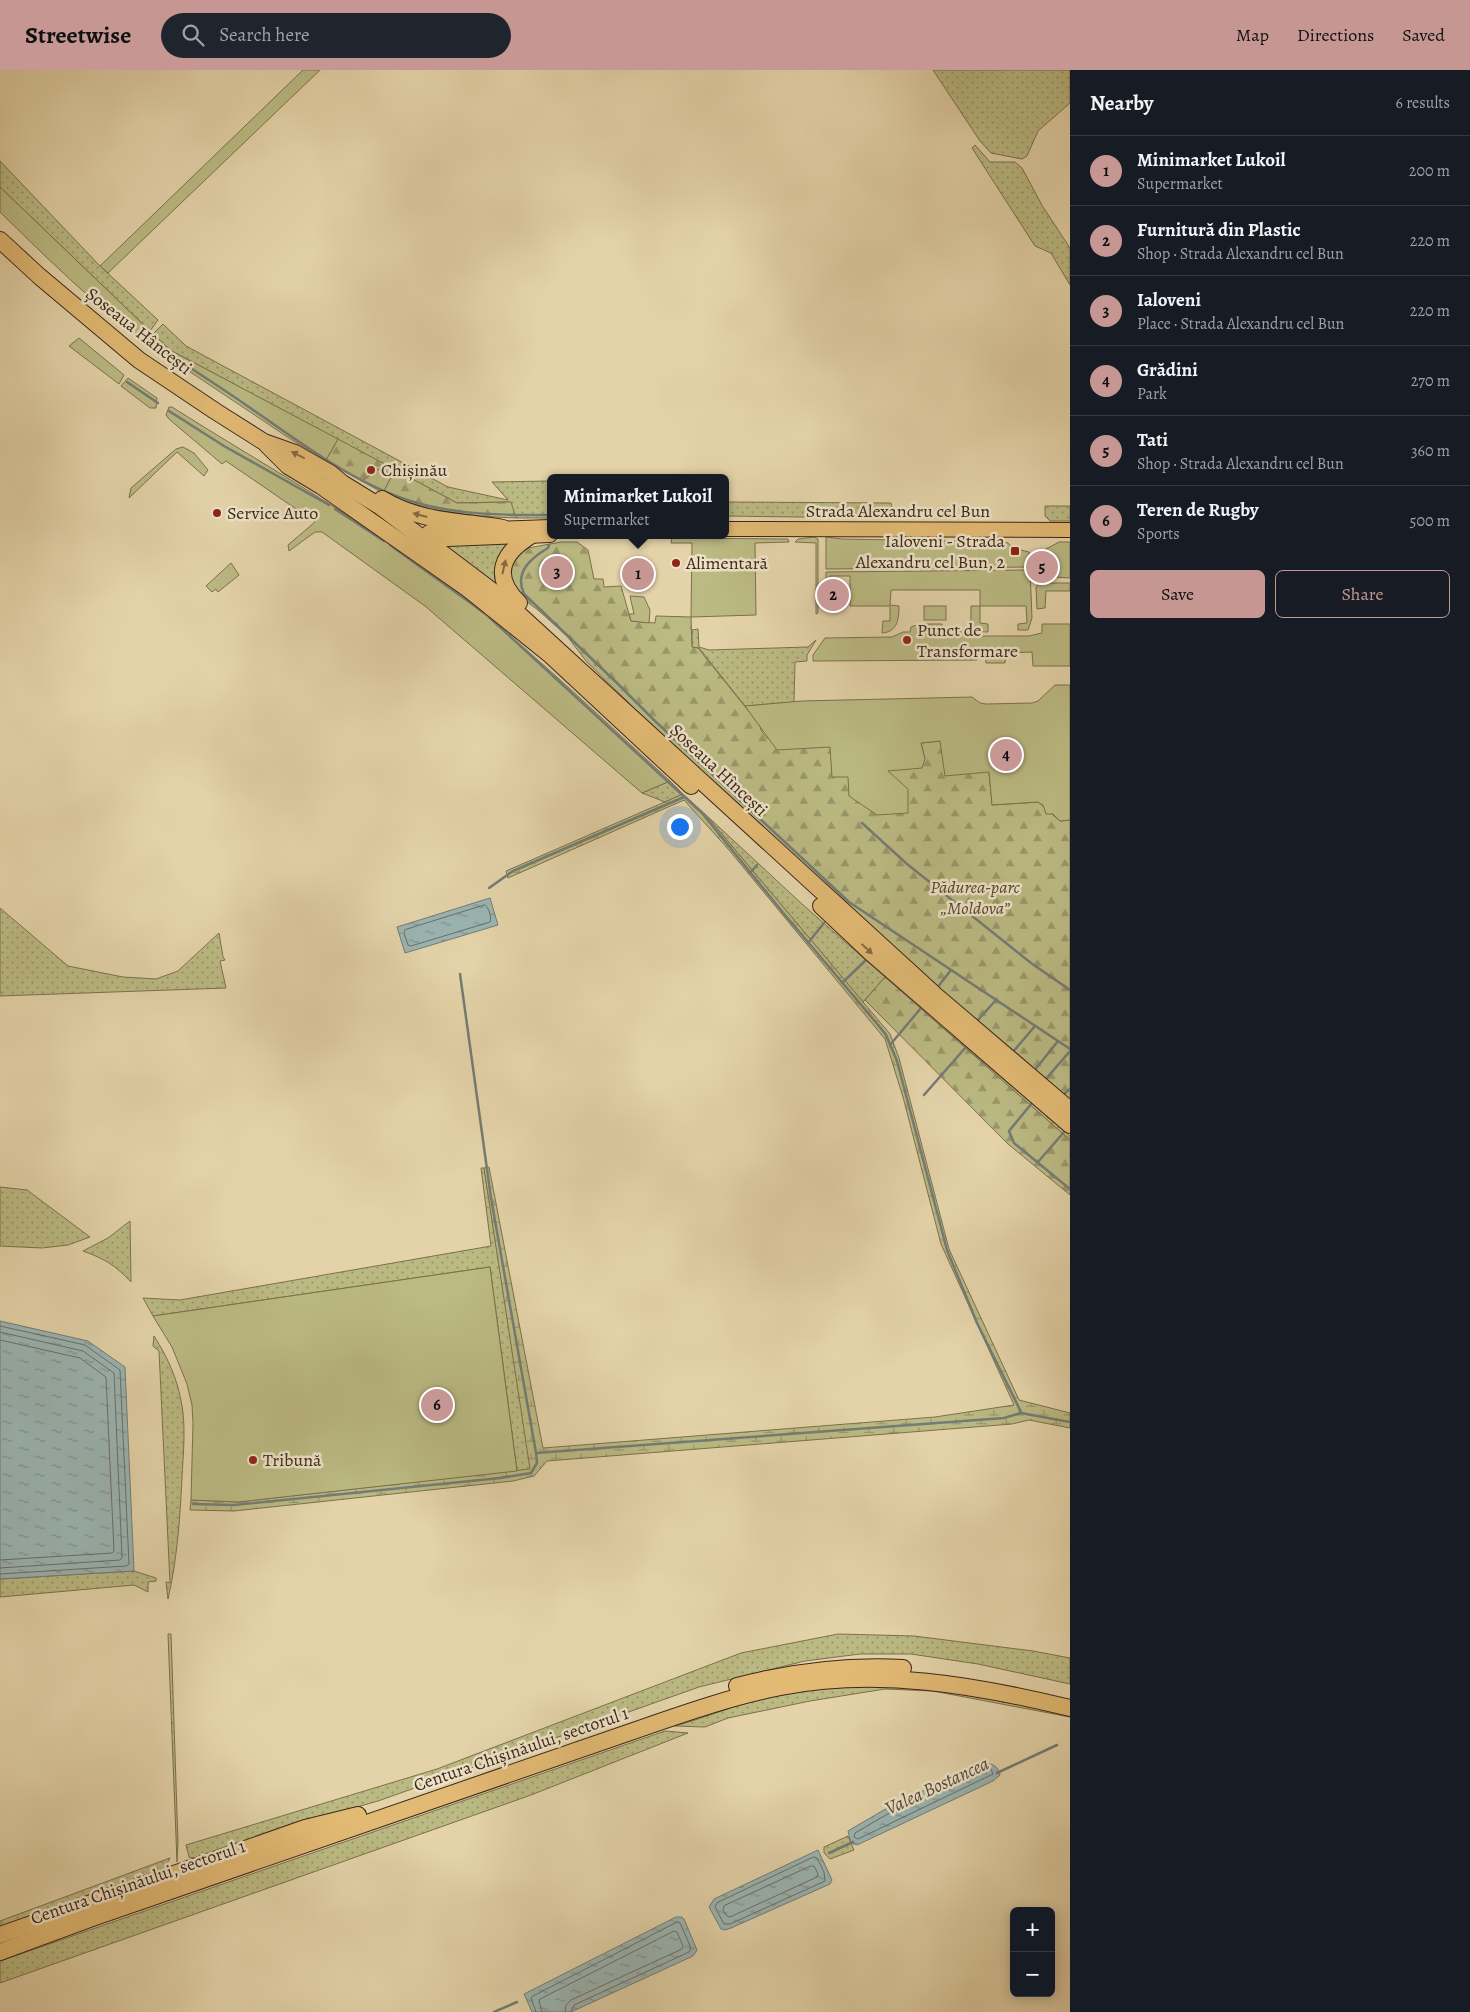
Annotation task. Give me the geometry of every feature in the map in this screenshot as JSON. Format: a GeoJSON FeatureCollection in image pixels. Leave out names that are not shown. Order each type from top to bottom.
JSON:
{"type":"FeatureCollection","features":[{"type":"Feature","properties":{"kind":"highway","name":"Șoseaua Hâncești"},"geometry":{"type":"LineString","coordinates":[[0,240],[133,356],[264,442],[295,453],[328,485]]}},
{"type":"Feature","properties":{"kind":"highway"},"geometry":{"type":"LineString","coordinates":[[423,541],[406,536],[328,485],[346,478],[386,502],[416,514],[447,521],[503,528]]}},
{"type":"Feature","properties":{"kind":"highway","name":"Șoseaua Hîncești"},"geometry":{"type":"LineString","coordinates":[[328,485],[468,589],[549,654],[871,953],[1070,1125]]}},
{"type":"Feature","properties":{"kind":"highway"},"geometry":{"type":"LineString","coordinates":[[532,535],[514,548],[506,560],[502,576],[510,594],[619,696],[674,755]]}},
{"type":"Feature","properties":{"kind":"highway"},"geometry":{"type":"LineString","coordinates":[[423,541],[424,555],[430,562]]}},
{"type":"Feature","properties":{"kind":"highway"},"geometry":{"type":"LineString","coordinates":[[423,541],[426,550],[506,614],[549,654]]}},
{"type":"Feature","properties":{"kind":"highway","name":"Șoseaua Hîncești"},"geometry":{"type":"LineString","coordinates":[[423,541],[476,578],[518,612],[927,987],[1070,1110]]}},
{"type":"Feature","properties":{"kind":"highway","name":"Centura Chișinăului, sectorul 1"},"geometry":{"type":"LineString","coordinates":[[0,1940],[672,1706],[736,1687],[786,1675],[860,1667],[935,1670],[1070,1696]]}},
{"type":"Feature","properties":{"kind":"highway","name":"Centura Chișinăului, sectorul 1"},"geometry":{"type":"LineString","coordinates":[[0,1952],[95,1917],[642,1728],[728,1700],[781,1687],[838,1680],[902,1679],[970,1686],[1070,1708]]}},
{"type":"Feature","properties":{"kind":"highway"},"geometry":{"type":"LineString","coordinates":[[0,1935],[305,1828],[358,1815]]}},
{"type":"Feature","properties":{"kind":"main road"},"geometry":{"type":"LineString","coordinates":[[423,541],[429,532],[434,531],[547,527]]}},
{"type":"Feature","properties":{"kind":"main road","name":"Strada Alexandru cel Bun"},"geometry":{"type":"LineString","coordinates":[[729,529],[1070,530]]}},
{"type":"Feature","properties":{"kind":"main road"},"geometry":{"type":"LineString","coordinates":[[423,541],[547,535]]}},
{"type":"Feature","properties":{"kind":"green space"},"geometry":{"type":"Polygon","coordinates":[[[303,70],[320,70],[108,273],[100,266],[303,70]]]}},
{"type":"Feature","properties":{"kind":"green space"},"geometry":{"type":"Polygon","coordinates":[[[933,70],[1070,70],[1070,103],[1038,131],[1027,156],[1022,159],[991,153],[980,141],[933,70]]]}},
{"type":"Feature","properties":{"kind":"green space"},"geometry":{"type":"Polygon","coordinates":[[[975,145],[990,162],[1015,162],[1022,168],[1043,207],[1070,248],[1070,285],[1051,253],[1035,246],[972,148],[975,145]]]}},
{"type":"Feature","properties":{"kind":"green space"},"geometry":{"type":"Polygon","coordinates":[[[0,161],[100,266],[158,320],[150,331],[0,187],[0,161]]]}},
{"type":"Feature","properties":{"kind":"green space"},"geometry":{"type":"Polygon","coordinates":[[[0,187],[150,331],[143,340],[87,295],[0,212],[0,187]]]}},
{"type":"Feature","properties":{"kind":"green space"},"geometry":{"type":"Polygon","coordinates":[[[163,324],[186,346],[448,487],[508,500],[492,482],[547,481],[547,518],[516,518],[510,502],[457,503],[170,350],[153,334],[163,324]]]}},
{"type":"Feature","properties":{"kind":"green space"},"geometry":{"type":"Polygon","coordinates":[[[153,334],[170,350],[338,439],[326,460],[292,440],[147,343],[153,334]]]}},
{"type":"Feature","properties":{"kind":"green space"},"geometry":{"type":"Polygon","coordinates":[[[79,338],[124,375],[119,384],[69,346],[79,338]]]}},
{"type":"Feature","properties":{"kind":"green space"},"geometry":{"type":"Polygon","coordinates":[[[128,378],[157,398],[156,408],[150,408],[121,386],[128,378]]]}},
{"type":"Feature","properties":{"kind":"green space"},"geometry":{"type":"Polygon","coordinates":[[[169,407],[172,407],[333,506],[427,570],[491,619],[521,645],[670,781],[642,793],[425,606],[322,532],[315,532],[289,551],[288,545],[315,522],[226,461],[222,464],[169,419],[166,415],[169,407]]]}},
{"type":"Feature","properties":{"kind":"green space"},"geometry":{"type":"Polygon","coordinates":[[[338,439],[457,503],[511,502],[516,518],[481,516],[432,509],[383,493],[392,475],[379,469],[362,481],[326,460],[338,439]]]}},
{"type":"Feature","properties":{"kind":"green space"},"geometry":{"type":"Polygon","coordinates":[[[183,447],[194,453],[208,470],[204,476],[177,452],[129,498],[131,488],[176,449],[183,447]]]}},
{"type":"Feature","properties":{"kind":"green space"},"geometry":{"type":"Polygon","coordinates":[[[379,469],[392,475],[383,493],[362,481],[379,469]]]}},
{"type":"Feature","properties":{"kind":"green space"},"geometry":{"type":"Polygon","coordinates":[[[729,502],[891,503],[894,516],[868,518],[729,516],[729,502]]]}},
{"type":"Feature","properties":{"kind":"green space"},"geometry":{"type":"Polygon","coordinates":[[[1045,506],[1070,506],[1070,521],[1050,521],[1045,516],[1045,506]]]}},
{"type":"Feature","properties":{"kind":"green space"},"geometry":{"type":"Polygon","coordinates":[[[814,537],[818,539],[818,613],[816,614],[816,543],[795,542],[798,539],[814,537]]]}},
{"type":"Feature","properties":{"kind":"green space"},"geometry":{"type":"Polygon","coordinates":[[[826,537],[842,539],[1004,542],[1008,543],[1012,548],[1029,552],[1030,567],[826,569],[826,537]]]}},
{"type":"Feature","properties":{"kind":"green space"},"geometry":{"type":"Polygon","coordinates":[[[729,538],[788,539],[789,542],[755,543],[756,615],[691,617],[692,543],[671,543],[672,539],[729,538]]]}},
{"type":"Feature","properties":{"kind":"green space"},"geometry":{"type":"Polygon","coordinates":[[[518,539],[500,587],[441,543],[518,539]]]}},
{"type":"Feature","properties":{"kind":"green space","name":"Pădurea-parc „Moldova”"},"geometry":{"type":"Polygon","coordinates":[[[561,542],[577,542],[588,550],[594,579],[603,579],[604,587],[621,586],[631,621],[655,623],[656,616],[691,617],[692,647],[698,648],[759,724],[767,738],[830,747],[887,771],[925,759],[921,743],[940,741],[989,772],[992,805],[1038,802],[1060,821],[1070,820],[1070,1103],[1015,1057],[637,712],[586,661],[567,636],[519,596],[511,581],[512,565],[518,555],[528,548],[561,542]]]}},
{"type":"Feature","properties":{"kind":"green space"},"geometry":{"type":"Polygon","coordinates":[[[1059,542],[1070,542],[1070,578],[1038,576],[1035,573],[1053,573],[1054,560],[1035,559],[1035,555],[1059,542]]]}},
{"type":"Feature","properties":{"kind":"green space"},"geometry":{"type":"Polygon","coordinates":[[[231,563],[239,575],[218,592],[216,589],[212,592],[206,586],[231,563]]]}},
{"type":"Feature","properties":{"kind":"green space"},"geometry":{"type":"Polygon","coordinates":[[[1030,570],[1032,618],[1028,630],[1018,630],[1018,624],[1027,623],[1026,606],[980,606],[980,590],[891,590],[890,605],[899,606],[898,620],[891,630],[882,633],[883,621],[890,621],[890,606],[850,606],[850,576],[830,576],[829,591],[826,590],[826,572],[1030,570]]]}},
{"type":"Feature","properties":{"kind":"green space"},"geometry":{"type":"Polygon","coordinates":[[[1040,583],[1070,583],[1070,591],[1046,591],[1045,608],[1037,609],[1036,587],[1040,583]]]}},
{"type":"Feature","properties":{"kind":"green space"},"geometry":{"type":"Polygon","coordinates":[[[630,596],[644,597],[650,610],[649,623],[631,621],[629,614],[634,614],[630,596]]]}},
{"type":"Feature","properties":{"kind":"green space"},"geometry":{"type":"Polygon","coordinates":[[[924,606],[946,606],[946,620],[924,620],[924,606]]]}},
{"type":"Feature","properties":{"kind":"green space"},"geometry":{"type":"Polygon","coordinates":[[[971,606],[980,606],[980,623],[988,624],[988,632],[977,630],[972,625],[971,606]]]}},
{"type":"Feature","properties":{"kind":"green space"},"geometry":{"type":"Polygon","coordinates":[[[919,624],[942,624],[942,632],[968,632],[978,636],[1029,636],[1042,633],[1042,624],[1070,624],[1070,666],[1033,666],[1032,652],[1006,653],[1005,663],[986,663],[985,650],[977,650],[977,660],[813,661],[813,655],[825,638],[892,637],[903,632],[910,632],[911,627],[919,624]]]}},
{"type":"Feature","properties":{"kind":"green space"},"geometry":{"type":"Polygon","coordinates":[[[698,629],[699,647],[709,650],[808,647],[816,640],[807,655],[807,661],[795,662],[794,702],[745,706],[699,648],[692,648],[692,630],[698,629]]]}},
{"type":"Feature","properties":{"kind":"green space"},"geometry":{"type":"Polygon","coordinates":[[[1055,685],[1070,685],[1070,820],[1060,821],[1053,814],[1046,814],[1043,805],[1038,802],[992,805],[989,772],[945,776],[940,741],[921,743],[925,759],[922,768],[888,771],[908,789],[908,813],[877,815],[849,796],[848,777],[832,777],[830,747],[777,750],[745,706],[802,701],[972,697],[980,703],[986,704],[1032,703],[1038,701],[1055,685]]]}},
{"type":"Feature","properties":{"kind":"green space"},"geometry":{"type":"Polygon","coordinates":[[[670,781],[683,794],[665,802],[642,793],[670,781]]]}},
{"type":"Feature","properties":{"kind":"green space"},"geometry":{"type":"Polygon","coordinates":[[[683,794],[705,814],[890,1034],[899,1058],[949,1249],[1019,1400],[1070,1413],[1070,1428],[1029,1420],[1012,1424],[547,1461],[534,1476],[513,1481],[234,1511],[190,1510],[191,1500],[238,1502],[530,1469],[484,1168],[489,1167],[543,1448],[935,1417],[1014,1405],[941,1244],[903,1097],[885,1039],[729,850],[684,800],[508,878],[506,871],[683,794]]]}},
{"type":"Feature","properties":{"kind":"green space"},"geometry":{"type":"Polygon","coordinates":[[[705,814],[802,904],[885,977],[863,1002],[705,814]]]}},
{"type":"Feature","properties":{"kind":"green space"},"geometry":{"type":"Polygon","coordinates":[[[0,908],[68,966],[123,977],[156,979],[178,971],[219,933],[225,960],[220,961],[226,988],[0,996],[0,908]]]}},
{"type":"Feature","properties":{"kind":"green space"},"geometry":{"type":"Polygon","coordinates":[[[885,977],[1070,1140],[1070,1195],[1008,1144],[865,1000],[885,977]]]}},
{"type":"Feature","properties":{"kind":"green space"},"geometry":{"type":"Polygon","coordinates":[[[922,1010],[1070,1136],[1070,1140],[1055,1127],[922,1010]]]}},
{"type":"Feature","properties":{"kind":"green space"},"geometry":{"type":"Polygon","coordinates":[[[481,1168],[484,1168],[531,1469],[517,1471],[490,1267],[153,1316],[143,1298],[180,1300],[491,1246],[481,1168]]]}},
{"type":"Feature","properties":{"kind":"green space"},"geometry":{"type":"Polygon","coordinates":[[[0,1187],[27,1190],[90,1237],[68,1245],[42,1248],[0,1246],[0,1187]]]}},
{"type":"Feature","properties":{"kind":"green space"},"geometry":{"type":"Polygon","coordinates":[[[130,1221],[131,1282],[109,1263],[83,1251],[108,1238],[130,1221]]]}},
{"type":"Feature","properties":{"kind":"green space"},"geometry":{"type":"Polygon","coordinates":[[[490,1267],[517,1471],[238,1502],[191,1500],[192,1405],[187,1384],[172,1347],[153,1316],[490,1267]]]}},
{"type":"Feature","properties":{"kind":"green space"},"geometry":{"type":"Polygon","coordinates":[[[154,1336],[175,1378],[184,1424],[179,1524],[174,1569],[168,1599],[166,1582],[170,1583],[159,1351],[153,1346],[154,1336]]]}},
{"type":"Feature","properties":{"kind":"green space"},"geometry":{"type":"Polygon","coordinates":[[[134,1571],[156,1578],[156,1581],[148,1582],[148,1592],[134,1585],[0,1597],[0,1579],[134,1571]]]}},
{"type":"Feature","properties":{"kind":"green space"},"geometry":{"type":"Polygon","coordinates":[[[168,1634],[171,1634],[177,1862],[168,1634]]]}},
{"type":"Feature","properties":{"kind":"green space"},"geometry":{"type":"Polygon","coordinates":[[[838,1634],[914,1636],[1033,1651],[1070,1658],[1070,1684],[978,1664],[911,1654],[860,1654],[805,1661],[699,1687],[378,1801],[300,1823],[198,1859],[189,1857],[186,1845],[437,1769],[741,1653],[838,1634]]]}},
{"type":"Feature","properties":{"kind":"green space"},"geometry":{"type":"Polygon","coordinates":[[[873,1684],[959,1692],[1070,1715],[1070,1717],[933,1691],[885,1689],[810,1701],[728,1718],[705,1727],[675,1726],[763,1698],[826,1688],[873,1684]]]}},
{"type":"Feature","properties":{"kind":"green space"},"geometry":{"type":"Polygon","coordinates":[[[665,1731],[688,1733],[531,1795],[0,1983],[0,1961],[665,1731]]]}},
{"type":"Feature","properties":{"kind":"green space"},"geometry":{"type":"Polygon","coordinates":[[[848,1836],[854,1850],[830,1859],[824,1853],[824,1847],[848,1836]]]}},
{"type":"Feature","properties":{"kind":"green space"},"geometry":{"type":"Polygon","coordinates":[[[170,1858],[164,1869],[0,1930],[0,1921],[170,1858]]]}},
{"type":"Feature","properties":{"kind":"water"},"geometry":{"type":"Polygon","coordinates":[[[490,898],[498,925],[405,953],[397,927],[490,898]]]}},
{"type":"Feature","properties":{"kind":"water"},"geometry":{"type":"Polygon","coordinates":[[[0,1321],[88,1341],[125,1367],[134,1571],[0,1579],[0,1321]]]}},
{"type":"Feature","properties":{"kind":"water"},"geometry":{"type":"Polygon","coordinates":[[[982,1763],[994,1765],[1000,1775],[993,1781],[857,1845],[851,1843],[848,1831],[889,1807],[982,1763]]]}},
{"type":"Feature","properties":{"kind":"water"},"geometry":{"type":"Polygon","coordinates":[[[818,1850],[832,1880],[830,1884],[731,1928],[721,1929],[709,1907],[714,1899],[818,1850]]]}},
{"type":"Feature","properties":{"kind":"water"},"geometry":{"type":"Polygon","coordinates":[[[676,1917],[684,1919],[697,1950],[693,1956],[571,2012],[532,2012],[524,1994],[676,1917]]]}},
{"type":"Feature","properties":{"kind":"waterway"},"geometry":{"type":"LineString","coordinates":[[164,350],[308,448],[374,487],[436,508],[498,514],[546,515]]}},
{"type":"Feature","properties":{"kind":"waterway"},"geometry":{"type":"LineString","coordinates":[[127,382],[158,403]]}},
{"type":"Feature","properties":{"kind":"waterway"},"geometry":{"type":"LineString","coordinates":[[169,411],[224,446],[329,505]]}},
{"type":"Feature","properties":{"kind":"waterway"},"geometry":{"type":"LineString","coordinates":[[335,509],[384,541]]}},
{"type":"Feature","properties":{"kind":"waterway"},"geometry":{"type":"LineString","coordinates":[[390,545],[483,612]]}},
{"type":"Feature","properties":{"kind":"waterway"},"geometry":{"type":"LineString","coordinates":[[549,545],[548,548],[526,566],[521,579],[524,594],[655,721],[849,902],[1070,1049]]}},
{"type":"Feature","properties":{"kind":"waterway"},"geometry":{"type":"LineString","coordinates":[[490,618],[702,813],[886,1035],[897,1061],[947,1250],[977,1323],[1021,1412]]}},
{"type":"Feature","properties":{"kind":"waterway"},"geometry":{"type":"LineString","coordinates":[[489,888],[513,871],[684,797]]}},
{"type":"Feature","properties":{"kind":"waterway"},"geometry":{"type":"LineString","coordinates":[[862,823],[907,864],[1031,963],[1070,990]]}},
{"type":"Feature","properties":{"kind":"waterway"},"geometry":{"type":"LineString","coordinates":[[750,873],[757,865]]}},
{"type":"Feature","properties":{"kind":"waterway"},"geometry":{"type":"LineString","coordinates":[[808,943],[824,923]]}},
{"type":"Feature","properties":{"kind":"waterway"},"geometry":{"type":"LineString","coordinates":[[842,983],[866,960]]}},
{"type":"Feature","properties":{"kind":"waterway"},"geometry":{"type":"LineString","coordinates":[[937,988],[951,970]]}},
{"type":"Feature","properties":{"kind":"waterway"},"geometry":{"type":"LineString","coordinates":[[460,974],[491,1198],[536,1453],[1004,1418],[1021,1413],[1070,1422]]}},
{"type":"Feature","properties":{"kind":"waterway"},"geometry":{"type":"LineString","coordinates":[[976,1022],[996,1000]]}},
{"type":"Feature","properties":{"kind":"waterway"},"geometry":{"type":"LineString","coordinates":[[890,1045],[921,1008]]}},
{"type":"Feature","properties":{"kind":"waterway"},"geometry":{"type":"LineString","coordinates":[[1012,1053],[1035,1026]]}},
{"type":"Feature","properties":{"kind":"waterway"},"geometry":{"type":"LineString","coordinates":[[1034,1071],[1058,1041]]}},
{"type":"Feature","properties":{"kind":"waterway"},"geometry":{"type":"LineString","coordinates":[[924,1095],[966,1047]]}},
{"type":"Feature","properties":{"kind":"waterway"},"geometry":{"type":"LineString","coordinates":[[1045,1080],[1070,1051]]}},
{"type":"Feature","properties":{"kind":"waterway"},"geometry":{"type":"LineString","coordinates":[[1063,1095],[1070,1089]]}},
{"type":"Feature","properties":{"kind":"waterway"},"geometry":{"type":"LineString","coordinates":[[1032,1103],[1009,1131],[1014,1143],[1070,1189]]}},
{"type":"Feature","properties":{"kind":"waterway"},"geometry":{"type":"LineString","coordinates":[[1038,1162],[1065,1131]]}},
{"type":"Feature","properties":{"kind":"waterway"},"geometry":{"type":"LineString","coordinates":[[193,1504],[234,1505],[500,1478],[531,1473],[537,1463],[536,1453]]}},
{"type":"Feature","properties":{"kind":"waterway","name":"Valea Bostancea"},"geometry":{"type":"LineString","coordinates":[[997,1773],[1057,1745]]}},
{"type":"Feature","properties":{"kind":"waterway","name":"Valea Bostancea"},"geometry":{"type":"LineString","coordinates":[[829,1853],[853,1842]]}},
{"type":"Feature","properties":{"kind":"waterway","name":"Valea Bostancea"},"geometry":{"type":"LineString","coordinates":[[494,2012],[517,2002]]}},
{"type":"Feature","properties":{"kind":"place","name":"Chișinău"},"geometry":{"type":"Point","coordinates":[371,470]}},
{"type":"Feature","properties":{"kind":"place","name":"Service Auto"},"geometry":{"type":"Point","coordinates":[217,513]}},
{"type":"Feature","properties":{"kind":"place","name":"Ialoveni - Strada Alexandru cel Bun, 2"},"geometry":{"type":"Point","coordinates":[1015,551]}},
{"type":"Feature","properties":{"kind":"place","name":"Alimentară"},"geometry":{"type":"Point","coordinates":[676,563]}},
{"type":"Feature","properties":{"kind":"place","name":"Tati"},"geometry":{"type":"Point","coordinates":[1042,567]}},
{"type":"Feature","properties":{"kind":"place","name":"Ialoveni"},"geometry":{"type":"Point","coordinates":[557,572]}},
{"type":"Feature","properties":{"kind":"place","name":"Minimarket Lukoil"},"geometry":{"type":"Point","coordinates":[638,574]}},
{"type":"Feature","properties":{"kind":"place","name":"Furnitură din Plastic"},"geometry":{"type":"Point","coordinates":[833,595]}},
{"type":"Feature","properties":{"kind":"place","name":"Punct de Transformare"},"geometry":{"type":"Point","coordinates":[907,640]}},
{"type":"Feature","properties":{"kind":"place","name":"Grădini"},"geometry":{"type":"Point","coordinates":[1006,755]}},
{"type":"Feature","properties":{"kind":"place","name":"Teren de Rugby"},"geometry":{"type":"Point","coordinates":[437,1405]}},
{"type":"Feature","properties":{"kind":"place","name":"Tribună"},"geometry":{"type":"Point","coordinates":[253,1460]}}]}
